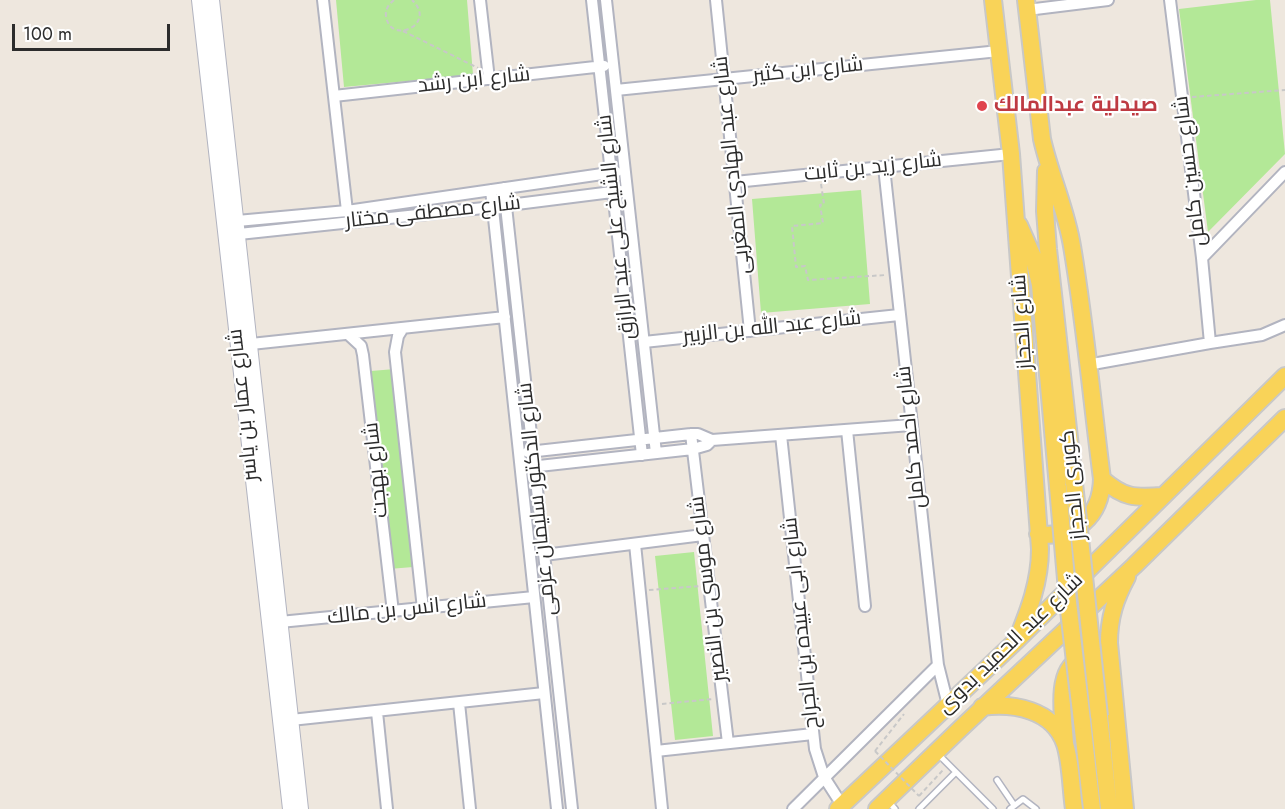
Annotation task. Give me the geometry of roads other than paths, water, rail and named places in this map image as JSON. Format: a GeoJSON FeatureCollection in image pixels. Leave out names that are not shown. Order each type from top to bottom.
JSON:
{"type":"FeatureCollection","features":[{"type":"Feature","properties":{"kind":"main road","name":"شارع الحجاز"},"geometry":{"type":"LineString","coordinates":[[993,0],[1011,154],[1040,564],[1035,594],[1017,640]]}},
{"type":"Feature","properties":{"kind":"main road"},"geometry":{"type":"LineString","coordinates":[[1026,5],[1038,112],[1047,161],[1062,203],[1072,244],[1102,479],[1100,498],[1091,515],[1084,522],[1058,535],[1038,534]]}},
{"type":"Feature","properties":{"kind":"main road","name":"كوبرى الحجاز"},"geometry":{"type":"LineString","coordinates":[[1047,161],[1045,211],[1066,485],[1068,602],[1092,809]]}},
{"type":"Feature","properties":{"kind":"main road","name":"كوبرى الحجاز"},"geometry":{"type":"LineString","coordinates":[[1015,219],[1029,245],[1040,285],[1099,716],[1109,809]]}},
{"type":"Feature","properties":{"kind":"main road","name":"شارع عبد الحميد بدوى"},"geometry":{"type":"LineString","coordinates":[[840,807],[1017,640],[1285,376]]}},
{"type":"Feature","properties":{"kind":"main road","name":"شارع عبد الحميد بدوى"},"geometry":{"type":"LineString","coordinates":[[886,806],[982,707],[1134,566],[1285,418]]}},
{"type":"Feature","properties":{"kind":"main road"},"geometry":{"type":"LineString","coordinates":[[1102,479],[1118,492],[1132,497],[1162,496]]}},
{"type":"Feature","properties":{"kind":"main road"},"geometry":{"type":"LineString","coordinates":[[1125,809],[1110,668],[1110,616],[1120,589],[1134,566]]}},
{"type":"Feature","properties":{"kind":"main road"},"geometry":{"type":"LineString","coordinates":[[1074,809],[1065,745],[1063,681],[1067,670],[1076,661],[1088,657],[1099,659],[1110,668]]}},
{"type":"Feature","properties":{"kind":"main road"},"geometry":{"type":"LineString","coordinates":[[982,707],[1013,706],[1034,712],[1052,724],[1065,745]]}},
{"type":"Feature","properties":{"kind":"street","name":"شارع عمار بن ياسر"},"geometry":{"type":"LineString","coordinates":[[199,0],[290,809]]}},
{"type":"Feature","properties":{"kind":"street","name":"شارع عمار بن ياسر"},"geometry":{"type":"LineString","coordinates":[[212,0],[301,809]]}},
{"type":"Feature","properties":{"kind":"street"},"geometry":{"type":"LineString","coordinates":[[323,0],[347,211]]}},
{"type":"Feature","properties":{"kind":"street"},"geometry":{"type":"LineString","coordinates":[[480,0],[489,76]]}},
{"type":"Feature","properties":{"kind":"street","name":"شارع الشيخ على عبد الرازق"},"geometry":{"type":"LineString","coordinates":[[592,0],[642,455]]}},
{"type":"Feature","properties":{"kind":"street","name":"شارع الشيخ على عبد الرازق"},"geometry":{"type":"LineString","coordinates":[[606,0],[656,453]]}},
{"type":"Feature","properties":{"kind":"street","name":"شارع عبد الهادى المغربى"},"geometry":{"type":"LineString","coordinates":[[716,0],[750,330]]}},
{"type":"Feature","properties":{"kind":"street"},"geometry":{"type":"LineString","coordinates":[[1026,5],[1108,0]]}},
{"type":"Feature","properties":{"kind":"street","name":"شارع حسين كامل"},"geometry":{"type":"LineString","coordinates":[[1170,0],[1202,258],[1210,343]]}},
{"type":"Feature","properties":{"kind":"street","name":"شارع ابن كثير"},"geometry":{"type":"LineString","coordinates":[[616,90],[999,51]]}},
{"type":"Feature","properties":{"kind":"street","name":"شارع ابن رشد"},"geometry":{"type":"LineString","coordinates":[[334,96],[489,76],[613,65]]}},
{"type":"Feature","properties":{"kind":"street","name":"شارع زيد بن ثابت"},"geometry":{"type":"LineString","coordinates":[[735,182],[1011,154]]}},
{"type":"Feature","properties":{"kind":"street","name":"شارع احمد كامل"},"geometry":{"type":"LineString","coordinates":[[884,168],[938,665],[948,705]]}},
{"type":"Feature","properties":{"kind":"street","name":"شارع مصطفى مختار"},"geometry":{"type":"LineString","coordinates":[[238,228],[625,171]]}},
{"type":"Feature","properties":{"kind":"street"},"geometry":{"type":"LineString","coordinates":[[1202,258],[1285,172]]}},
{"type":"Feature","properties":{"kind":"street","name":"شارع الدكتور سليمان عزمى"},"geometry":{"type":"LineString","coordinates":[[504,188],[572,809]]}},
{"type":"Feature","properties":{"kind":"street","name":"شارع الدكتور سليمان عزمى"},"geometry":{"type":"LineString","coordinates":[[491,190],[556,809]]}},
{"type":"Feature","properties":{"kind":"street","name":"شارع مصطفى مختار"},"geometry":{"type":"LineString","coordinates":[[238,228],[506,206],[627,190]]}},
{"type":"Feature","properties":{"kind":"street","name":"شارع عبد الله بن الزبير"},"geometry":{"type":"LineString","coordinates":[[644,342],[899,315]]}},
{"type":"Feature","properties":{"kind":"street"},"geometry":{"type":"LineString","coordinates":[[251,344],[505,317]]}},
{"type":"Feature","properties":{"kind":"street"},"geometry":{"type":"LineString","coordinates":[[1087,365],[1262,335],[1285,325]]}},
{"type":"Feature","properties":{"kind":"street","name":"شارع بهجت"},"geometry":{"type":"LineString","coordinates":[[403,328],[395,352],[423,609]]}},
{"type":"Feature","properties":{"kind":"street","name":"شارع بهجت"},"geometry":{"type":"LineString","coordinates":[[348,334],[356,339],[363,355],[393,612]]}},
{"type":"Feature","properties":{"kind":"street"},"geometry":{"type":"LineString","coordinates":[[519,453],[691,434],[699,434],[712,440],[911,425]]}},
{"type":"Feature","properties":{"kind":"street"},"geometry":{"type":"LineString","coordinates":[[847,430],[865,606]]}},
{"type":"Feature","properties":{"kind":"street","name":"شارع موسى بن النصير"},"geometry":{"type":"LineString","coordinates":[[691,434],[728,743]]}},
{"type":"Feature","properties":{"kind":"street","name":"شارع ابى عبيده بن الجراح"},"geometry":{"type":"LineString","coordinates":[[781,435],[813,734],[824,777],[840,807]]}},
{"type":"Feature","properties":{"kind":"street"},"geometry":{"type":"LineString","coordinates":[[521,468],[693,449],[707,445],[712,440]]}},
{"type":"Feature","properties":{"kind":"street"},"geometry":{"type":"LineString","coordinates":[[544,555],[703,535]]}},
{"type":"Feature","properties":{"kind":"street"},"geometry":{"type":"LineString","coordinates":[[635,544],[662,809]]}},
{"type":"Feature","properties":{"kind":"street","name":"شارع انس بن مالك"},"geometry":{"type":"LineString","coordinates":[[280,622],[534,597]]}},
{"type":"Feature","properties":{"kind":"street"},"geometry":{"type":"LineString","coordinates":[[793,809],[938,665]]}},
{"type":"Feature","properties":{"kind":"street"},"geometry":{"type":"LineString","coordinates":[[291,720],[544,693]]}},
{"type":"Feature","properties":{"kind":"street"},"geometry":{"type":"LineString","coordinates":[[459,703],[470,809]]}},
{"type":"Feature","properties":{"kind":"street"},"geometry":{"type":"LineString","coordinates":[[376,712],[387,809]]}},
{"type":"Feature","properties":{"kind":"street"},"geometry":{"type":"LineString","coordinates":[[656,751],[813,734]]}},
{"type":"Feature","properties":{"kind":"lane"},"geometry":{"type":"LineString","coordinates":[[936,752],[993,809]]}},
{"type":"Feature","properties":{"kind":"lane"},"geometry":{"type":"LineString","coordinates":[[918,809],[956,772]]}},
{"type":"Feature","properties":{"kind":"lane"},"geometry":{"type":"LineString","coordinates":[[997,780],[1012,807],[1020,800],[1025,800],[1036,809]]}},
{"type":"Feature","properties":{"kind":"place","name":"صيدلية عبدالمالك"},"geometry":{"type":"Point","coordinates":[982,106]}}]}
